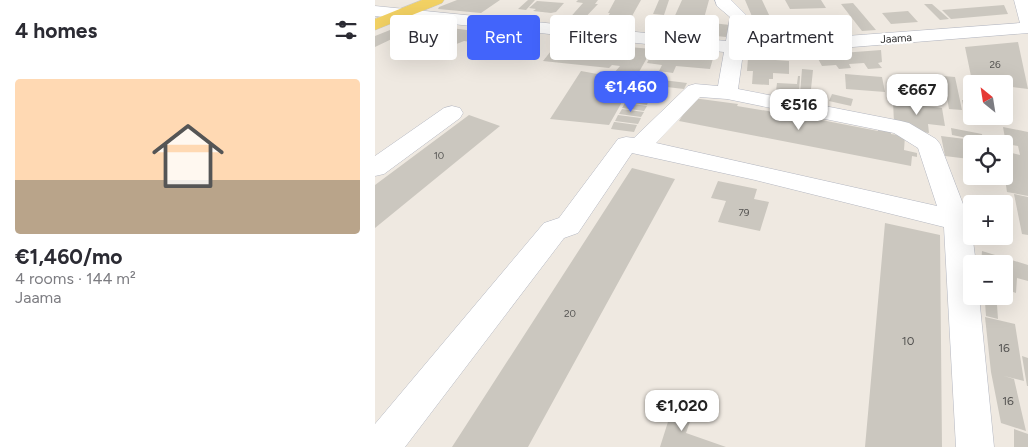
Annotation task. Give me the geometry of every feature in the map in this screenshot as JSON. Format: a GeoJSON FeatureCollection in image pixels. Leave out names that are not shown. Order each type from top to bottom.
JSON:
{"type":"FeatureCollection","features":[{"type":"Feature","properties":{"kind":"main road"},"geometry":{"type":"LineString","coordinates":[[375,25],[436,0]]}},
{"type":"Feature","properties":{"kind":"street"},"geometry":{"type":"LineString","coordinates":[[723,0],[723,3],[738,15]]}},
{"type":"Feature","properties":{"kind":"street"},"geometry":{"type":"LineString","coordinates":[[1022,0],[1028,22]]}},
{"type":"Feature","properties":{"kind":"street","name":"Jaama"},"geometry":{"type":"LineString","coordinates":[[375,11],[729,47]]}},
{"type":"Feature","properties":{"kind":"street","name":"Jaama"},"geometry":{"type":"LineString","coordinates":[[852,41],[1028,28]]}},
{"type":"Feature","properties":{"kind":"street"},"geometry":{"type":"LineString","coordinates":[[727,93],[732,60]]}},
{"type":"Feature","properties":{"kind":"street"},"geometry":{"type":"LineString","coordinates":[[639,147],[695,90],[727,93],[901,128],[928,144],[956,220],[975,447]]}},
{"type":"Feature","properties":{"kind":"street"},"geometry":{"type":"LineString","coordinates":[[375,168],[452,113]]}},
{"type":"Feature","properties":{"kind":"street"},"geometry":{"type":"LineString","coordinates":[[381,447],[554,230],[568,226],[626,144],[755,172],[956,220]]}},
{"type":"Feature","properties":{"kind":"building"},"geometry":{"type":"Polygon","coordinates":[[[457,0],[500,0],[481,13],[438,9],[457,0]]]}},
{"type":"Feature","properties":{"kind":"building"},"geometry":{"type":"Polygon","coordinates":[[[528,0],[535,0],[526,10],[518,9],[528,0]]]}},
{"type":"Feature","properties":{"kind":"building"},"geometry":{"type":"Polygon","coordinates":[[[578,0],[598,0],[595,4],[598,4],[588,15],[572,15],[583,3],[576,2],[578,0]]]}},
{"type":"Feature","properties":{"kind":"building"},"geometry":{"type":"Polygon","coordinates":[[[615,0],[641,0],[633,15],[609,15],[610,13],[608,13],[615,0]]]}},
{"type":"Feature","properties":{"kind":"building"},"geometry":{"type":"Polygon","coordinates":[[[659,0],[669,0],[664,15],[653,14],[659,0]]]}},
{"type":"Feature","properties":{"kind":"building"},"geometry":{"type":"Polygon","coordinates":[[[682,0],[709,0],[705,15],[675,15],[682,0]]]}},
{"type":"Feature","properties":{"kind":"building"},"geometry":{"type":"Polygon","coordinates":[[[745,0],[762,0],[769,15],[751,15],[745,0]]]}},
{"type":"Feature","properties":{"kind":"building"},"geometry":{"type":"Polygon","coordinates":[[[785,0],[821,0],[826,8],[790,9],[785,0]]]}},
{"type":"Feature","properties":{"kind":"building"},"geometry":{"type":"Polygon","coordinates":[[[537,1],[564,3],[556,12],[551,13],[533,11],[536,9],[529,8],[537,1]]]}},
{"type":"Feature","properties":{"kind":"building"},"geometry":{"type":"Polygon","coordinates":[[[853,3],[876,30],[862,31],[852,18],[852,15],[850,15],[841,4],[853,3]]]}},
{"type":"Feature","properties":{"kind":"building"},"geometry":{"type":"Polygon","coordinates":[[[924,4],[932,4],[949,19],[940,20],[924,4]]]}},
{"type":"Feature","properties":{"kind":"building"},"geometry":{"type":"Polygon","coordinates":[[[1004,5],[1008,14],[951,19],[942,10],[1004,5]]]}},
{"type":"Feature","properties":{"kind":"building"},"geometry":{"type":"Polygon","coordinates":[[[908,11],[918,22],[891,24],[882,13],[908,11]]]}},
{"type":"Feature","properties":{"kind":"building"},"geometry":{"type":"Polygon","coordinates":[[[719,24],[729,25],[726,37],[719,36],[719,24]]]}},
{"type":"Feature","properties":{"kind":"building"},"geometry":{"type":"Polygon","coordinates":[[[457,29],[467,30],[467,41],[457,44],[457,29]]]}},
{"type":"Feature","properties":{"kind":"building"},"geometry":{"type":"Polygon","coordinates":[[[390,30],[390,40],[375,47],[375,36],[390,30]]]}},
{"type":"Feature","properties":{"kind":"building"},"geometry":{"type":"Polygon","coordinates":[[[1018,42],[1028,89],[1013,87],[1013,75],[971,75],[965,47],[1018,42]]]}},
{"type":"Feature","properties":{"kind":"building"},"geometry":{"type":"Polygon","coordinates":[[[635,48],[645,48],[646,60],[609,125],[550,119],[581,71],[603,75],[606,72],[614,73],[620,66],[612,65],[609,68],[543,61],[550,52],[550,60],[635,60],[635,48]]]}},
{"type":"Feature","properties":{"kind":"building"},"geometry":{"type":"Polygon","coordinates":[[[881,50],[882,62],[878,63],[882,68],[868,69],[864,63],[849,64],[851,68],[839,69],[836,65],[822,66],[819,60],[852,60],[852,52],[881,50]]]}},
{"type":"Feature","properties":{"kind":"building"},"geometry":{"type":"Polygon","coordinates":[[[648,60],[713,60],[710,69],[676,66],[673,73],[659,71],[662,65],[647,63],[648,60]]]}},
{"type":"Feature","properties":{"kind":"building"},"geometry":{"type":"Polygon","coordinates":[[[748,60],[789,61],[789,74],[773,73],[773,79],[769,79],[769,85],[752,84],[753,71],[747,71],[748,60]]]}},
{"type":"Feature","properties":{"kind":"building"},"geometry":{"type":"Polygon","coordinates":[[[802,69],[813,70],[811,89],[815,89],[815,96],[800,94],[802,69]]]}},
{"type":"Feature","properties":{"kind":"building"},"geometry":{"type":"Polygon","coordinates":[[[845,74],[882,77],[885,92],[846,89],[845,74]]]}},
{"type":"Feature","properties":{"kind":"building"},"geometry":{"type":"Polygon","coordinates":[[[798,76],[800,76],[799,93],[776,91],[777,83],[797,84],[798,76]]]}},
{"type":"Feature","properties":{"kind":"building"},"geometry":{"type":"Polygon","coordinates":[[[943,76],[955,77],[962,110],[949,109],[943,76]]]}},
{"type":"Feature","properties":{"kind":"building"},"geometry":{"type":"Polygon","coordinates":[[[639,77],[687,83],[684,89],[649,85],[656,86],[653,93],[632,90],[639,77]]]}},
{"type":"Feature","properties":{"kind":"building"},"geometry":{"type":"Polygon","coordinates":[[[631,91],[652,94],[650,99],[629,96],[631,91]]]}},
{"type":"Feature","properties":{"kind":"building"},"geometry":{"type":"Polygon","coordinates":[[[832,94],[853,99],[851,106],[829,101],[832,94]]]}},
{"type":"Feature","properties":{"kind":"building"},"geometry":{"type":"Polygon","coordinates":[[[628,97],[649,99],[647,105],[625,102],[628,97]]]}},
{"type":"Feature","properties":{"kind":"building"},"geometry":{"type":"Polygon","coordinates":[[[693,98],[738,104],[737,106],[891,132],[891,134],[905,136],[904,150],[917,153],[917,157],[912,156],[911,166],[679,121],[693,98]]]}},
{"type":"Feature","properties":{"kind":"building"},"geometry":{"type":"Polygon","coordinates":[[[910,99],[925,101],[925,106],[942,108],[945,126],[928,124],[929,133],[913,131],[894,123],[893,101],[911,103],[910,99]]]}},
{"type":"Feature","properties":{"kind":"building"},"geometry":{"type":"Polygon","coordinates":[[[625,103],[647,106],[644,111],[622,108],[625,103]]]}},
{"type":"Feature","properties":{"kind":"building"},"geometry":{"type":"Polygon","coordinates":[[[622,109],[644,112],[641,117],[619,114],[622,109]]]}},
{"type":"Feature","properties":{"kind":"building"},"geometry":{"type":"Polygon","coordinates":[[[469,115],[500,126],[375,228],[375,185],[469,115]]]}},
{"type":"Feature","properties":{"kind":"building"},"geometry":{"type":"Polygon","coordinates":[[[618,115],[641,118],[638,124],[615,121],[618,115]]]}},
{"type":"Feature","properties":{"kind":"building"},"geometry":{"type":"Polygon","coordinates":[[[614,122],[637,125],[634,132],[611,129],[614,122]]]}},
{"type":"Feature","properties":{"kind":"building"},"geometry":{"type":"Polygon","coordinates":[[[1003,127],[1028,132],[1028,196],[1007,192],[1006,185],[1013,185],[1013,153],[1020,155],[1018,146],[1013,145],[1013,135],[1004,135],[1003,127]]]}},
{"type":"Feature","properties":{"kind":"building"},"geometry":{"type":"Polygon","coordinates":[[[951,128],[982,135],[963,135],[963,137],[952,135],[951,128]]]}},
{"type":"Feature","properties":{"kind":"building"},"geometry":{"type":"Polygon","coordinates":[[[941,136],[963,139],[963,158],[945,156],[941,136]]]}},
{"type":"Feature","properties":{"kind":"building"},"geometry":{"type":"Polygon","coordinates":[[[632,168],[675,179],[528,447],[452,447],[632,168]]]}},
{"type":"Feature","properties":{"kind":"building"},"geometry":{"type":"Polygon","coordinates":[[[718,181],[757,189],[754,199],[769,202],[760,231],[718,222],[726,201],[711,198],[718,181]]]}},
{"type":"Feature","properties":{"kind":"building"},"geometry":{"type":"Polygon","coordinates":[[[1014,194],[1028,197],[1028,235],[1022,234],[1014,194]]]}},
{"type":"Feature","properties":{"kind":"building"},"geometry":{"type":"Polygon","coordinates":[[[885,223],[940,235],[942,447],[865,447],[885,223]]]}},
{"type":"Feature","properties":{"kind":"building"},"geometry":{"type":"Polygon","coordinates":[[[982,251],[995,255],[982,255],[982,251]]]}},
{"type":"Feature","properties":{"kind":"building"},"geometry":{"type":"Polygon","coordinates":[[[1013,260],[1028,265],[1028,281],[1017,278],[1016,293],[1013,292],[1013,260]]]}},
{"type":"Feature","properties":{"kind":"building"},"geometry":{"type":"Polygon","coordinates":[[[985,305],[997,305],[998,319],[986,316],[985,305]]]}},
{"type":"Feature","properties":{"kind":"building"},"geometry":{"type":"Polygon","coordinates":[[[985,317],[1015,324],[1024,381],[1004,376],[1014,379],[1026,431],[1001,423],[991,372],[985,317]]]}},
{"type":"Feature","properties":{"kind":"building"},"geometry":{"type":"Polygon","coordinates":[[[1022,356],[1028,358],[1028,386],[1027,386],[1022,356]]]}},
{"type":"Feature","properties":{"kind":"building"},"geometry":{"type":"Polygon","coordinates":[[[673,406],[693,413],[686,433],[726,447],[660,447],[673,406]]]}},
{"type":"Feature","properties":{"kind":"building"},"geometry":{"type":"Polygon","coordinates":[[[1014,429],[1028,434],[1028,447],[1014,447],[1014,429]]]}}]}
